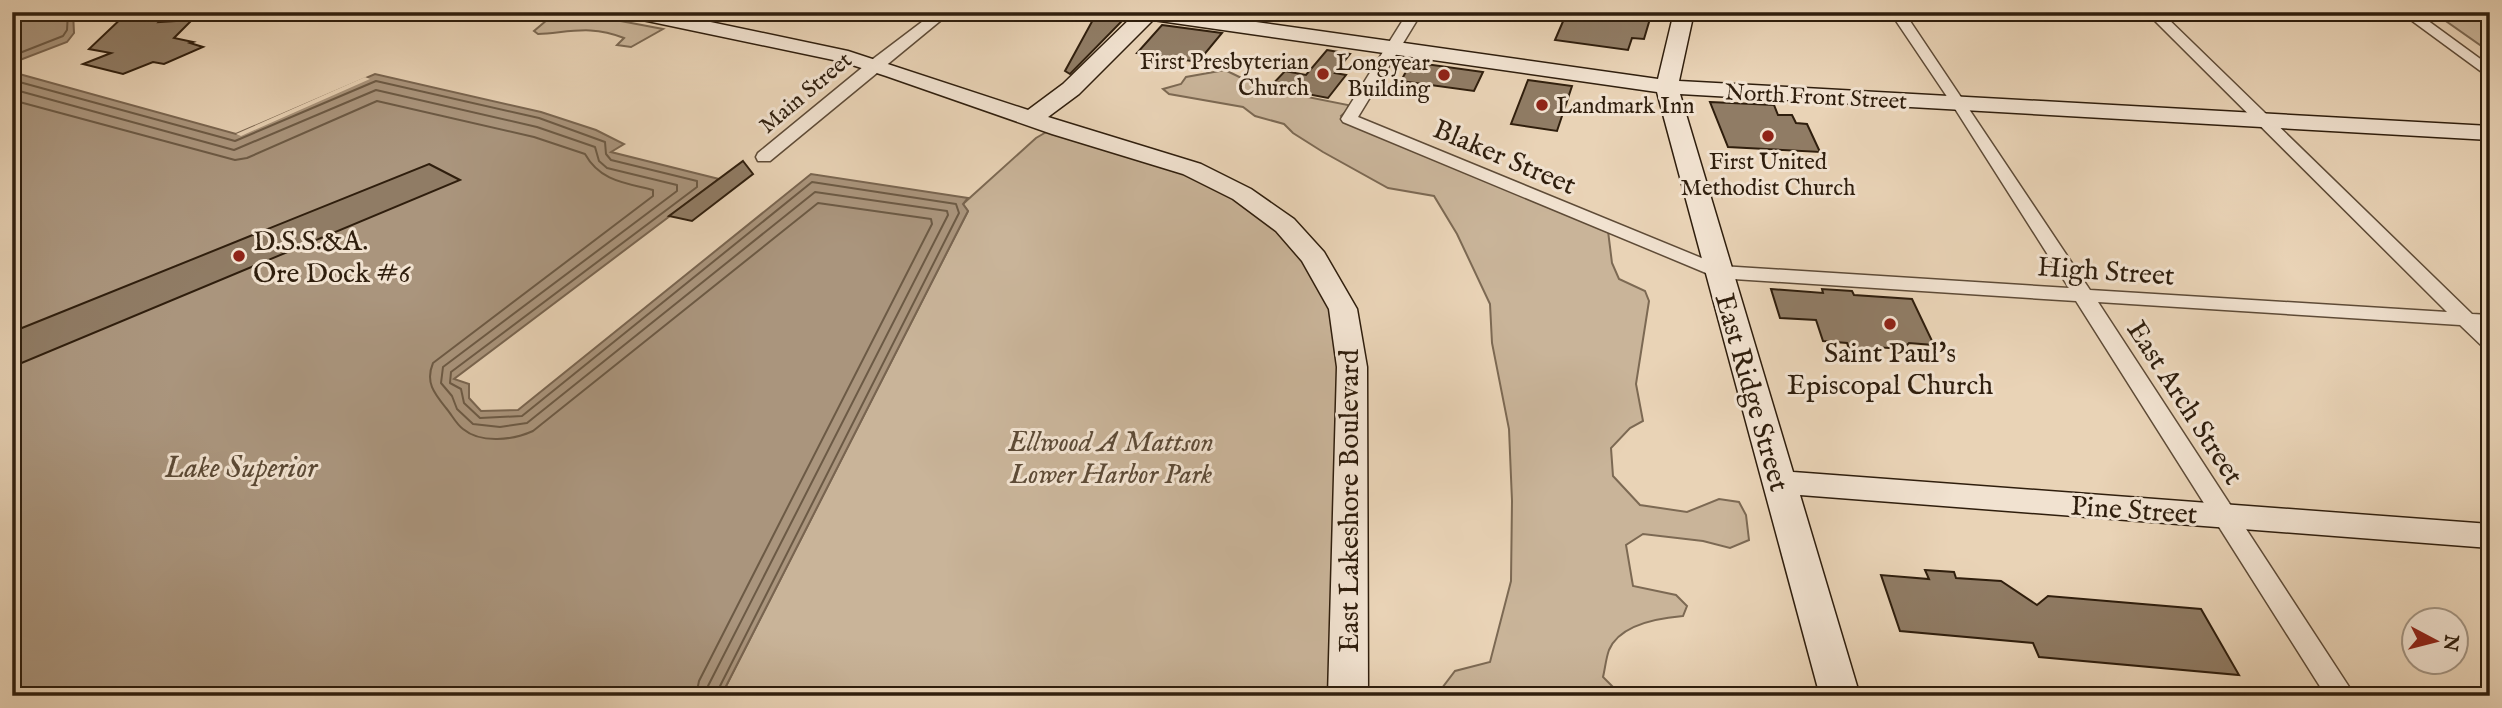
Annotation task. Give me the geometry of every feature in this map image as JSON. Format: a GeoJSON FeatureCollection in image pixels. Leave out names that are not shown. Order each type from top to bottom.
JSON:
{"type":"FeatureCollection","features":[{"type":"Feature","properties":{"kind":"street","name":"East Lakeshore Boulevard"},"geometry":{"type":"LineString","coordinates":[[633,12],[699,19],[874,65],[1031,119],[1192,169],[1242,194],[1285,225],[1314,258],[1343,309],[1352,367],[1348,696]]}},
{"type":"Feature","properties":{"kind":"street","name":"Main Street"},"geometry":{"type":"LineString","coordinates":[[764,157],[874,65],[944,12]]}},
{"type":"Feature","properties":{"kind":"street"},"geometry":{"type":"LineString","coordinates":[[1392,48],[1415,12]]}},
{"type":"Feature","properties":{"kind":"street"},"geometry":{"type":"LineString","coordinates":[[1667,87],[1684,12]]}},
{"type":"Feature","properties":{"kind":"street","name":"East Arch Street"},"geometry":{"type":"LineString","coordinates":[[1897,12],[1960,104],[2341,696]]}},
{"type":"Feature","properties":{"kind":"street"},"geometry":{"type":"LineString","coordinates":[[2153,12],[2490,343]]}},
{"type":"Feature","properties":{"kind":"street"},"geometry":{"type":"LineString","coordinates":[[2407,12],[2490,73]]}},
{"type":"Feature","properties":{"kind":"street"},"geometry":{"type":"LineString","coordinates":[[1031,119],[1071,89],[1145,13]]}},
{"type":"Feature","properties":{"kind":"street","name":"North Front Street"},"geometry":{"type":"LineString","coordinates":[[1145,13],[1667,87],[2490,133]]}},
{"type":"Feature","properties":{"kind":"street","name":"Blaker Street"},"geometry":{"type":"LineString","coordinates":[[1392,48],[1349,119],[1718,272]]}},
{"type":"Feature","properties":{"kind":"street","name":"East Ridge Street"},"geometry":{"type":"LineString","coordinates":[[1667,87],[1840,696]]}},
{"type":"Feature","properties":{"kind":"street","name":"High Street"},"geometry":{"type":"LineString","coordinates":[[1718,272],[2490,321]]}},
{"type":"Feature","properties":{"kind":"street","name":"Pine Street"},"geometry":{"type":"LineString","coordinates":[[1779,482],[2490,536]]}},
{"type":"Feature","properties":{"kind":"green space"},"geometry":{"type":"Polygon","coordinates":[[[573,12],[663,29],[631,47],[617,45],[624,38],[601,32],[581,30],[538,34],[534,31],[547,20],[541,14],[573,12]]]}},
{"type":"Feature","properties":{"kind":"green space"},"geometry":{"type":"Polygon","coordinates":[[[2433,12],[2477,12],[2490,21],[2490,52],[2433,12]]]}},
{"type":"Feature","properties":{"kind":"green space"},"geometry":{"type":"Polygon","coordinates":[[[1225,70],[1262,88],[1348,105],[1349,109],[1341,116],[1344,121],[1608,231],[1612,263],[1619,279],[1645,291],[1649,301],[1636,384],[1643,421],[1630,428],[1611,448],[1613,476],[1640,505],[1687,512],[1719,499],[1739,502],[1746,515],[1749,540],[1730,548],[1703,541],[1643,534],[1626,545],[1633,586],[1676,595],[1687,606],[1683,616],[1641,624],[1614,641],[1608,653],[1603,677],[1622,696],[1436,696],[1455,671],[1490,662],[1511,581],[1509,429],[1492,343],[1490,304],[1457,234],[1434,196],[1388,188],[1323,152],[1284,124],[1255,116],[1243,107],[1169,94],[1163,89],[1181,84],[1186,77],[1225,70]]]}},
{"type":"Feature","properties":{"kind":"green space","name":"Ellwood A Mattson Lower Harbor Park"},"geometry":{"type":"Polygon","coordinates":[[[1055,127],[1192,169],[1285,225],[1343,309],[1348,696],[721,696],[968,211],[963,204],[1036,138],[1055,127]]]}},
{"type":"Feature","properties":{"kind":"water"},"geometry":{"type":"Polygon","coordinates":[[[12,12],[73,12],[74,33],[67,42],[12,63],[12,12]]]}},
{"type":"Feature","properties":{"kind":"water","name":"Lake Superior"},"geometry":{"type":"Polygon","coordinates":[[[12,72],[236,134],[375,74],[541,112],[596,130],[624,144],[611,152],[719,179],[454,379],[469,384],[469,398],[481,411],[518,410],[811,174],[968,198],[963,204],[968,211],[721,696],[12,696],[12,72]]]}},
{"type":"Feature","properties":{"kind":"pier"},"geometry":{"type":"Polygon","coordinates":[[[365,77],[370,79],[241,136],[236,134],[365,77]]]}},
{"type":"Feature","properties":{"kind":"building"},"geometry":{"type":"Polygon","coordinates":[[[128,12],[170,12],[159,22],[192,20],[174,38],[203,47],[164,64],[153,62],[123,74],[83,64],[111,53],[89,49],[128,12]]]}},
{"type":"Feature","properties":{"kind":"building"},"geometry":{"type":"Polygon","coordinates":[[[1567,12],[1652,12],[1644,39],[1632,38],[1628,50],[1555,40],[1567,12]]]}},
{"type":"Feature","properties":{"kind":"building"},"geometry":{"type":"Polygon","coordinates":[[[1095,16],[1122,21],[1070,74],[1065,71],[1095,16]]]}},
{"type":"Feature","properties":{"kind":"building"},"geometry":{"type":"Polygon","coordinates":[[[1162,25],[1222,33],[1198,62],[1137,53],[1162,25]]]}},
{"type":"Feature","properties":{"kind":"building","name":"First Presbyterian Church"},"geometry":{"type":"Polygon","coordinates":[[[1327,50],[1350,54],[1335,73],[1346,75],[1328,98],[1270,87],[1285,71],[1306,75],[1327,50]]]}},
{"type":"Feature","properties":{"kind":"building","name":"Longyear Building"},"geometry":{"type":"Polygon","coordinates":[[[1411,62],[1483,72],[1474,91],[1401,81],[1411,62]]]}},
{"type":"Feature","properties":{"kind":"building","name":"Landmark Inn"},"geometry":{"type":"Polygon","coordinates":[[[1528,80],[1572,86],[1557,131],[1511,124],[1528,80]]]}},
{"type":"Feature","properties":{"kind":"building","name":"First United Methodist Church"},"geometry":{"type":"Polygon","coordinates":[[[1710,102],[1774,105],[1778,115],[1792,115],[1796,123],[1807,124],[1820,152],[1728,147],[1710,102]]]}},
{"type":"Feature","properties":{"kind":"building"},"geometry":{"type":"Polygon","coordinates":[[[743,161],[753,174],[692,221],[669,216],[743,161]]]}},
{"type":"Feature","properties":{"kind":"building","name":"D.S.S.&A. Ore Dock #6"},"geometry":{"type":"Polygon","coordinates":[[[429,164],[460,180],[12,367],[12,332],[429,164]]]}},
{"type":"Feature","properties":{"kind":"building","name":"Saint Paul's Episcopal Church"},"geometry":{"type":"Polygon","coordinates":[[[1771,289],[1823,293],[1822,289],[1852,291],[1854,295],[1912,299],[1934,345],[1909,343],[1903,349],[1875,347],[1879,357],[1851,355],[1847,343],[1823,341],[1816,320],[1780,318],[1771,289]]]}},
{"type":"Feature","properties":{"kind":"building"},"geometry":{"type":"Polygon","coordinates":[[[1925,570],[1954,572],[1956,578],[2001,581],[2037,605],[2048,596],[2201,609],[2239,675],[2039,657],[2033,643],[1900,631],[1881,575],[1929,579],[1925,570]]]}},
{"type":"Feature","properties":{"kind":"place","name":"First Presbyterian Church"},"geometry":{"type":"Point","coordinates":[1323,74]}},
{"type":"Feature","properties":{"kind":"place","name":"Longyear Building"},"geometry":{"type":"Point","coordinates":[1444,75]}},
{"type":"Feature","properties":{"kind":"place","name":"Landmark Inn"},"geometry":{"type":"Point","coordinates":[1542,105]}},
{"type":"Feature","properties":{"kind":"place","name":"First United Methodist Church"},"geometry":{"type":"Point","coordinates":[1768,136]}},
{"type":"Feature","properties":{"kind":"place","name":"D.S.S.&A. Ore Dock #6"},"geometry":{"type":"Point","coordinates":[239,256]}},
{"type":"Feature","properties":{"kind":"place","name":"Saint Paul's Episcopal Church"},"geometry":{"type":"Point","coordinates":[1890,324]}}]}
